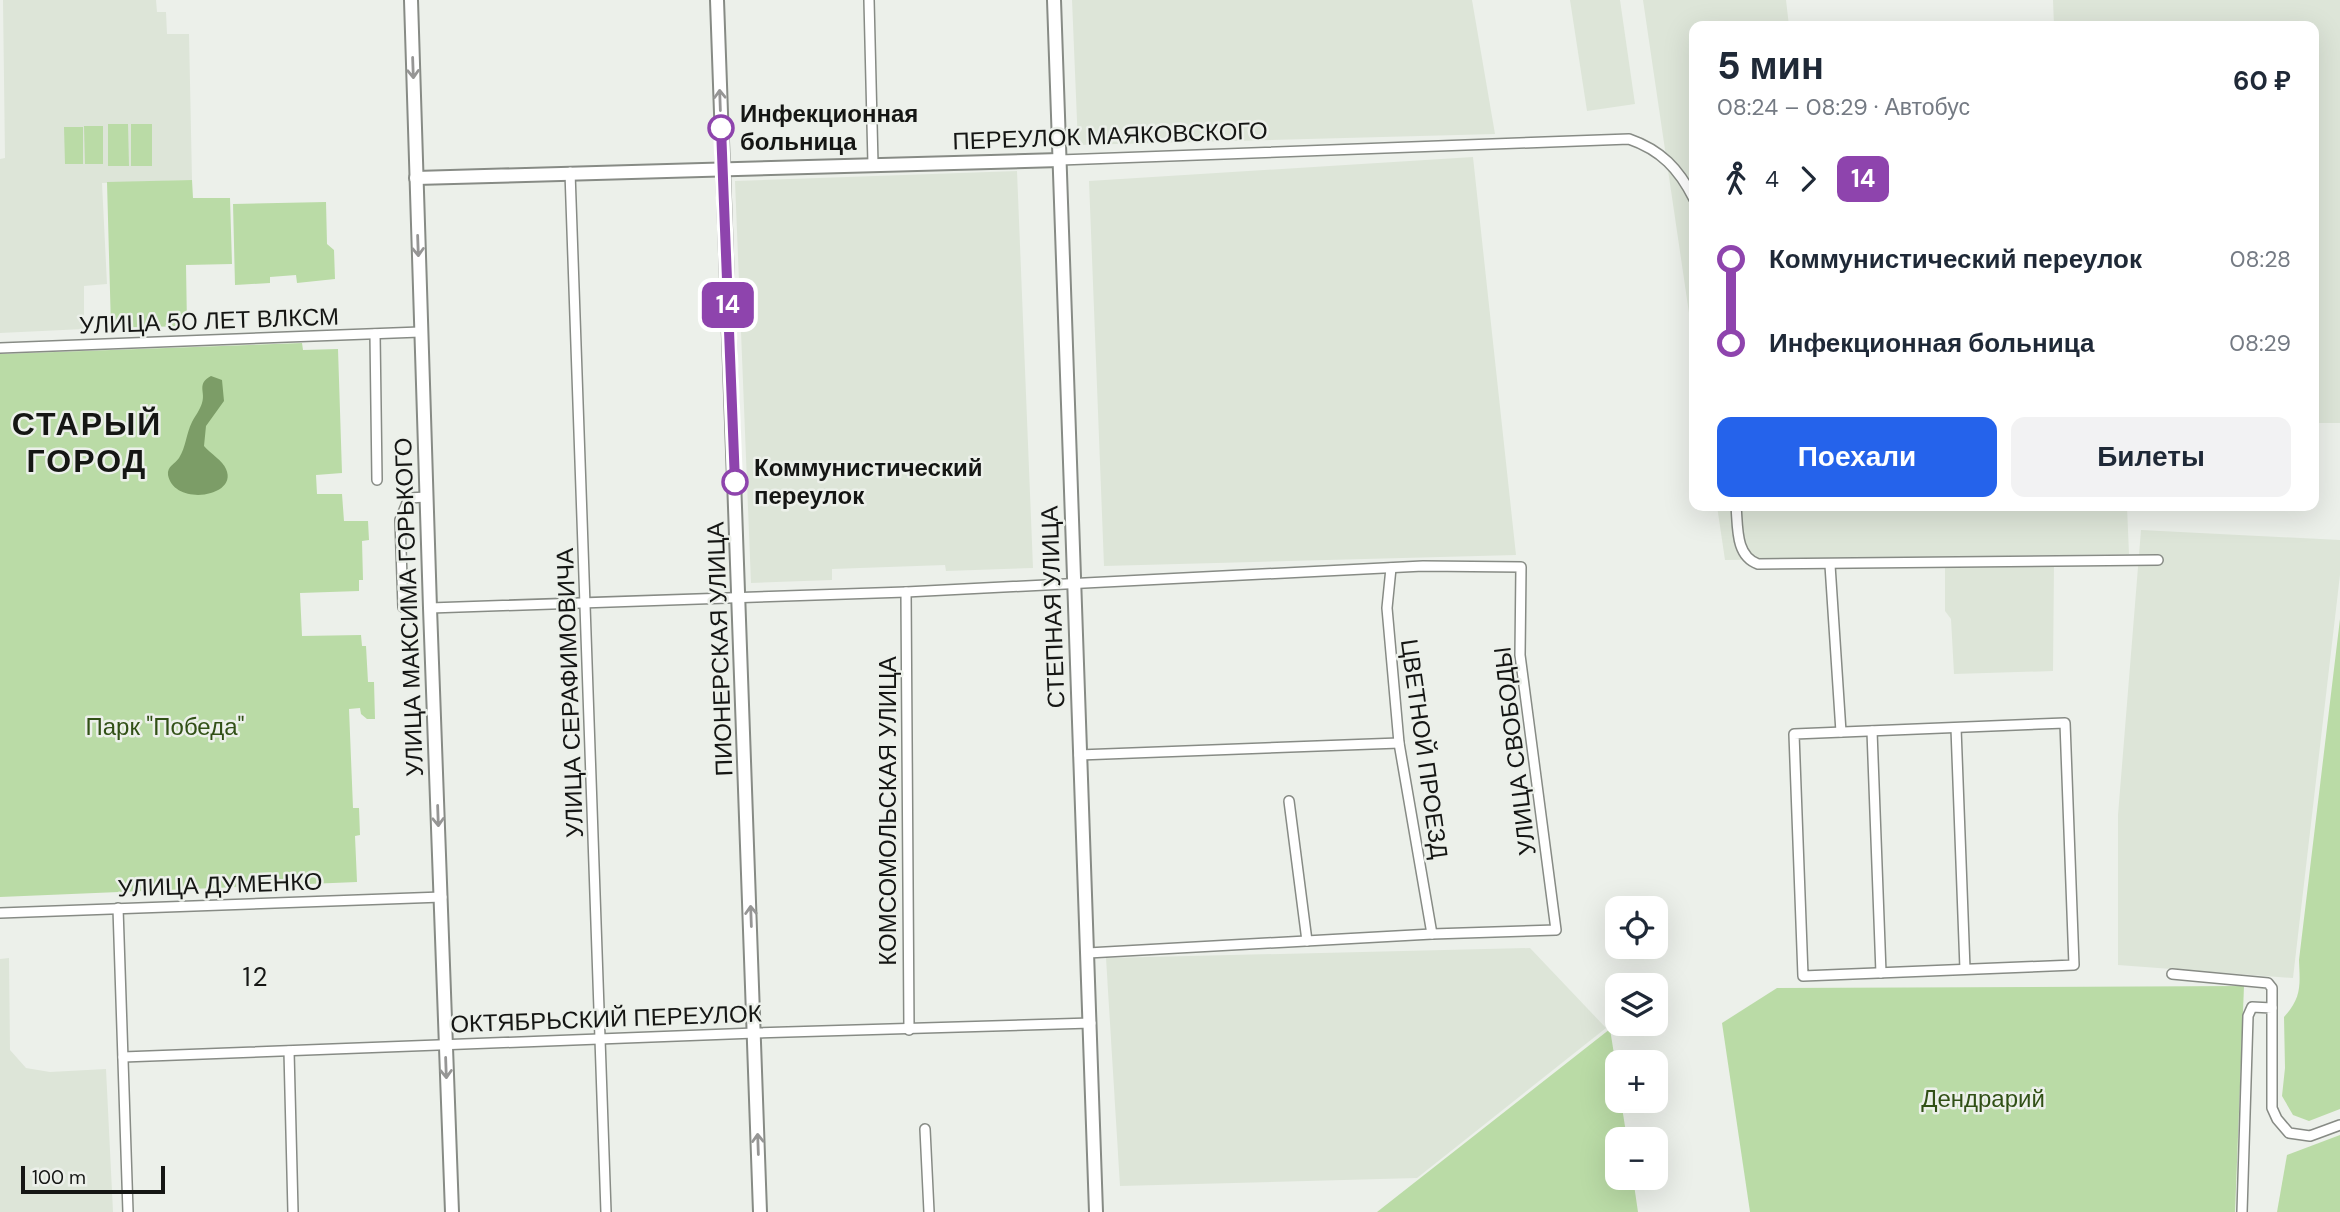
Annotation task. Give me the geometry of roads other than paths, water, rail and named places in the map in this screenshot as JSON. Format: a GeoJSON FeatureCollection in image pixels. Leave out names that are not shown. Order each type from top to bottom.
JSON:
{"type":"FeatureCollection","features":[{"type":"Feature","properties":{"kind":"street","name":"УЛИЦА МАКСИМА ГОРЬКОГО"},"geometry":{"type":"LineString","coordinates":[[411,0],[420,332],[452,1212]]}},
{"type":"Feature","properties":{"kind":"street","name":"ПИОНЕРСКАЯ УЛИЦА"},"geometry":{"type":"LineString","coordinates":[[717,0],[760,1212]]}},
{"type":"Feature","properties":{"kind":"street"},"geometry":{"type":"LineString","coordinates":[[869,0],[873,164]]}},
{"type":"Feature","properties":{"kind":"street","name":"СТЕПНАЯ УЛИЦА"},"geometry":{"type":"LineString","coordinates":[[1054,0],[1096,1212]]}},
{"type":"Feature","properties":{"kind":"street","name":"ПЕРЕУЛОК МАЯКОВСКОГО"},"geometry":{"type":"LineString","coordinates":[[416,178],[1060,160],[1629,139],[1664,156],[1678,171],[1689,190]]}},
{"type":"Feature","properties":{"kind":"street","name":"УЛИЦА СЕРАФИМОВИЧА"},"geometry":{"type":"LineString","coordinates":[[570,172],[606,1212]]}},
{"type":"Feature","properties":{"kind":"street","name":"УЛИЦА 50 ЛЕТ ВЛКСМ"},"geometry":{"type":"LineString","coordinates":[[0,348],[420,332]]}},
{"type":"Feature","properties":{"kind":"street"},"geometry":{"type":"LineString","coordinates":[[375,334],[377,480]]}},
{"type":"Feature","properties":{"kind":"street"},"geometry":{"type":"LineString","coordinates":[[403,607],[400,520],[409,498],[426,497]]}},
{"type":"Feature","properties":{"kind":"street"},"geometry":{"type":"LineString","coordinates":[[1737,511],[1741,548],[1751,561],[1758,564],[2158,560]]}},
{"type":"Feature","properties":{"kind":"street","name":"УЛИЦА СВОБОДЫ"},"geometry":{"type":"LineString","coordinates":[[1391,568],[1483,565],[1521,567],[1520,655],[1556,930],[1432,934]]}},
{"type":"Feature","properties":{"kind":"street"},"geometry":{"type":"LineString","coordinates":[[1830,565],[1841,733]]}},
{"type":"Feature","properties":{"kind":"street"},"geometry":{"type":"LineString","coordinates":[[430,608],[906,592],[1391,568]]}},
{"type":"Feature","properties":{"kind":"street","name":"ЦВЕТНОЙ ПРОЕЗД"},"geometry":{"type":"LineString","coordinates":[[1391,568],[1387,608],[1399,743],[1432,934]]}},
{"type":"Feature","properties":{"kind":"street","name":"КОМСОМОЛЬСКАЯ УЛИЦА"},"geometry":{"type":"LineString","coordinates":[[906,592],[909,1030]]}},
{"type":"Feature","properties":{"kind":"street"},"geometry":{"type":"LineString","coordinates":[[2065,723],[2074,965],[1803,976],[1794,734],[1871,731],[2065,723]]}},
{"type":"Feature","properties":{"kind":"street"},"geometry":{"type":"LineString","coordinates":[[1956,728],[1965,969]]}},
{"type":"Feature","properties":{"kind":"street"},"geometry":{"type":"LineString","coordinates":[[1871,731],[1881,973]]}},
{"type":"Feature","properties":{"kind":"street"},"geometry":{"type":"LineString","coordinates":[[1079,755],[1399,743]]}},
{"type":"Feature","properties":{"kind":"street"},"geometry":{"type":"LineString","coordinates":[[1289,801],[1307,941]]}},
{"type":"Feature","properties":{"kind":"street","name":"УЛИЦА ДУМЕНКО"},"geometry":{"type":"LineString","coordinates":[[0,913],[442,897]]}},
{"type":"Feature","properties":{"kind":"street"},"geometry":{"type":"LineString","coordinates":[[118,908],[128,1212]]}},
{"type":"Feature","properties":{"kind":"street"},"geometry":{"type":"LineString","coordinates":[[1088,953],[1432,934]]}},
{"type":"Feature","properties":{"kind":"street"},"geometry":{"type":"LineString","coordinates":[[2172,974],[2268,983],[2272,988],[2272,1108],[2277,1119],[2289,1133],[2310,1136],[2340,1125]]}},
{"type":"Feature","properties":{"kind":"street"},"geometry":{"type":"LineString","coordinates":[[2242,1212],[2248,1016],[2252,1007],[2272,1008]]}},
{"type":"Feature","properties":{"kind":"street","name":"ОКТЯБРЬСКИЙ ПЕРЕУЛОК"},"geometry":{"type":"LineString","coordinates":[[123,1057],[1091,1023]]}},
{"type":"Feature","properties":{"kind":"street"},"geometry":{"type":"LineString","coordinates":[[289,1051],[293,1212]]}},
{"type":"Feature","properties":{"kind":"street"},"geometry":{"type":"LineString","coordinates":[[925,1129],[929,1212]]}},
{"type":"Feature","properties":{"kind":"place","name":"Инфекционная больница"},"geometry":{"type":"Point","coordinates":[721,128]}},
{"type":"Feature","properties":{"kind":"place","name":"Коммунистический переулок"},"geometry":{"type":"Point","coordinates":[735,482]}},
{"type":"Feature","properties":{"kind":"district","name":"СТАРЫЙ ГОРОД"},"geometry":{"type":"Point","coordinates":[87,442]}},
{"type":"Feature","properties":{"kind":"district","name":"12"},"geometry":{"type":"Point","coordinates":[256,977]}},
{"type":"Feature","properties":{"kind":"park label","name":"Парк \"Победа\""},"geometry":{"type":"Point","coordinates":[165,727]}},
{"type":"Feature","properties":{"kind":"park label","name":"Дендрарий"},"geometry":{"type":"Point","coordinates":[1983,1099]}}]}
